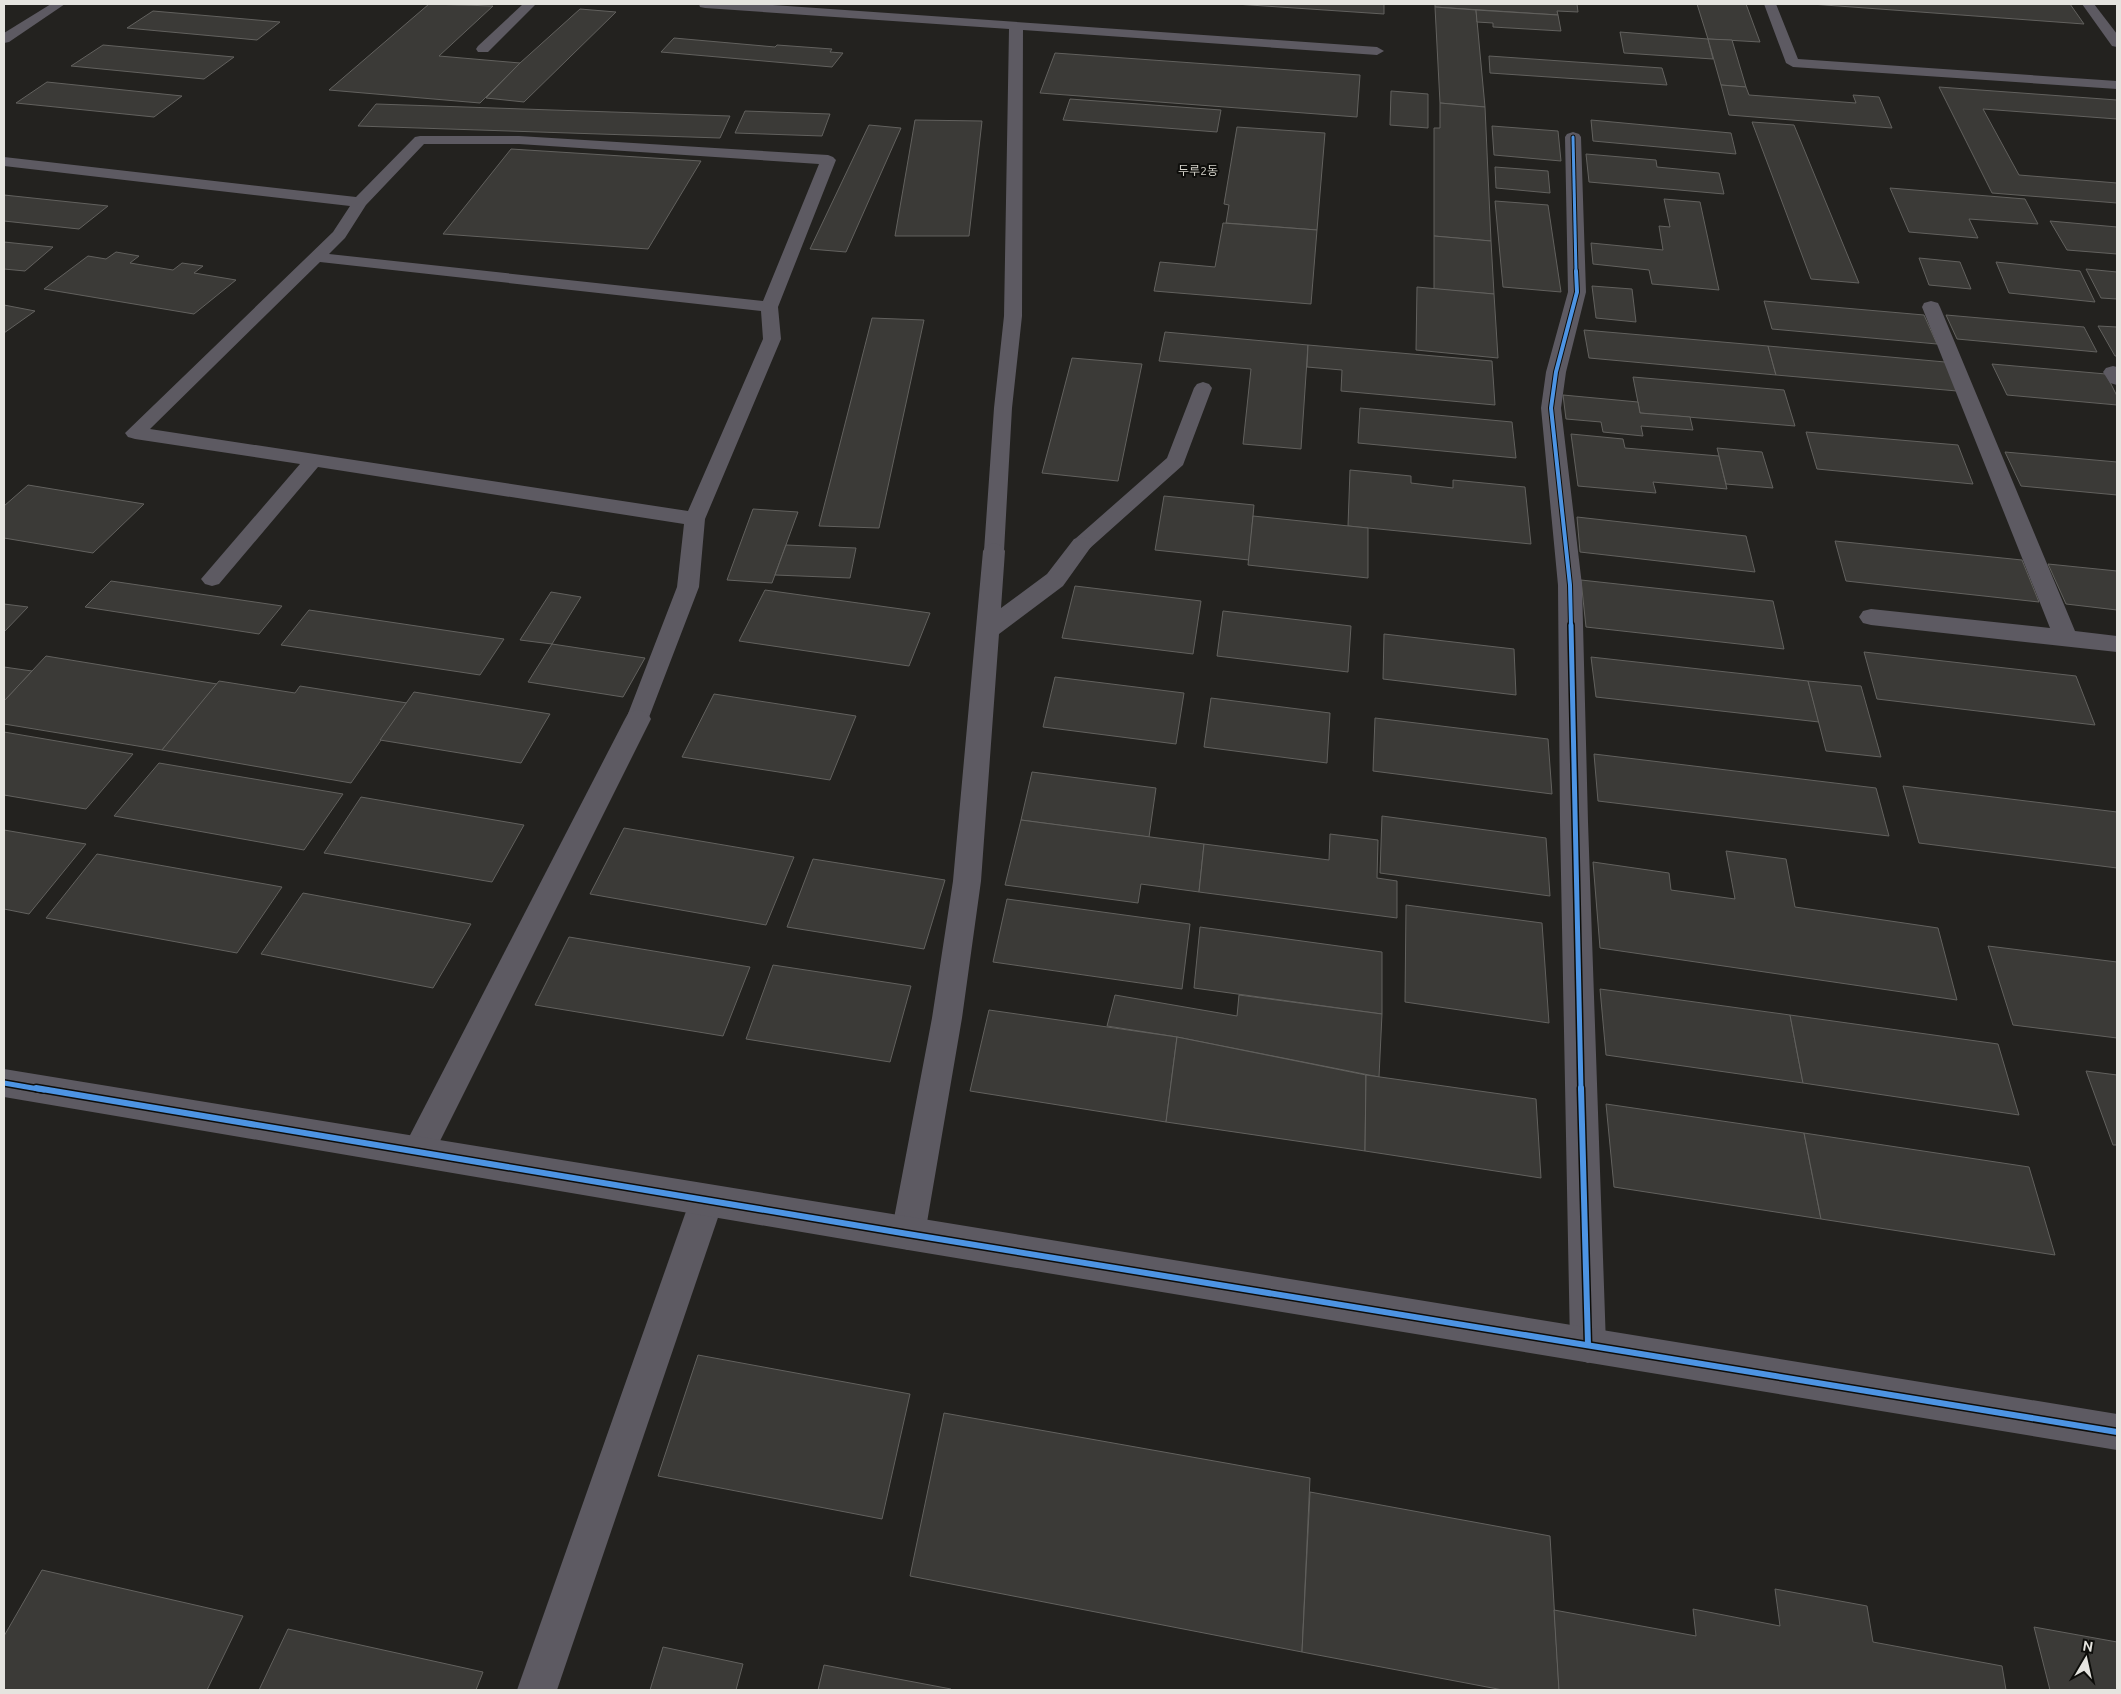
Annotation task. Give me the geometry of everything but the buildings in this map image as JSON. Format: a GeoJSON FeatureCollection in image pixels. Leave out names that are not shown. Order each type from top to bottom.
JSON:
{"type":"FeatureCollection","features":[{"type":"Feature","properties":{"kind":"street"},"geometry":{"type":"LineString","coordinates":[[1573,137],[1577,292],[1556,372],[1552,408],[1570,586],[1574,822],[1588,1344]]}},
{"type":"Feature","properties":{"kind":"street"},"geometry":{"type":"LineString","coordinates":[[1931,307],[2066,639]]}},
{"type":"Feature","properties":{"kind":"street"},"geometry":{"type":"LineString","coordinates":[[987,631],[1055,580],[1082,544]]}},
{"type":"Feature","properties":{"kind":"street"},"geometry":{"type":"LineString","coordinates":[[908,1234],[947,1018],[967,881],[994,551]]}},
{"type":"Feature","properties":{"kind":"street"},"geometry":{"type":"LineString","coordinates":[[1871,617],[2117,644]]}},
{"type":"Feature","properties":{"kind":"street"},"geometry":{"type":"LineString","coordinates":[[418,1152],[638,720]]}},
{"type":"Feature","properties":{"kind":"street"},"geometry":{"type":"LineString","coordinates":[[4,1083],[908,1234],[2117,1432]]}},
{"type":"Feature","properties":{"kind":"street"},"geometry":{"type":"LineString","coordinates":[[537,1690],[707,1200]]}},
{"type":"Feature","properties":{"kind":"lane"},"geometry":{"type":"LineString","coordinates":[[4,39],[59,4]]}},
{"type":"Feature","properties":{"kind":"lane"},"geometry":{"type":"LineString","coordinates":[[484,49],[530,4]]}},
{"type":"Feature","properties":{"kind":"lane"},"geometry":{"type":"LineString","coordinates":[[706,4],[774,6],[1016,26],[1377,51]]}},
{"type":"Feature","properties":{"kind":"lane"},"geometry":{"type":"LineString","coordinates":[[1770,4],[1792,63],[2117,85]]}},
{"type":"Feature","properties":{"kind":"lane"},"geometry":{"type":"LineString","coordinates":[[2088,4],[2117,43]]}},
{"type":"Feature","properties":{"kind":"lane"},"geometry":{"type":"LineString","coordinates":[[994,551],[1003,408],[1013,316],[1016,26]]}},
{"type":"Feature","properties":{"kind":"lane"},"geometry":{"type":"LineString","coordinates":[[638,720],[688,587],[696,519],[772,339],[769,307],[828,160],[519,140],[420,140],[360,202],[339,234],[135,433],[696,519]]}},
{"type":"Feature","properties":{"kind":"lane"},"geometry":{"type":"LineString","coordinates":[[4,162],[360,202]]}},
{"type":"Feature","properties":{"kind":"lane"},"geometry":{"type":"LineString","coordinates":[[316,257],[769,307]]}},
{"type":"Feature","properties":{"kind":"lane"},"geometry":{"type":"LineString","coordinates":[[1082,544],[1176,462],[1203,388]]}},
{"type":"Feature","properties":{"kind":"lane"},"geometry":{"type":"LineString","coordinates":[[212,579],[312,460]]}},
{"type":"Feature","properties":{"kind":"cycle path"},"geometry":{"type":"LineString","coordinates":[[1573,137],[1577,292],[1556,372],[1551,408],[1570,585],[1574,822],[1588,1345]]}},
{"type":"Feature","properties":{"kind":"cycle path"},"geometry":{"type":"LineString","coordinates":[[4,1083],[908,1234],[2117,1432]]}},
{"type":"Feature","properties":{"kind":"district","name":"두루2동"},"geometry":{"type":"Point","coordinates":[1198,170]}}]}
